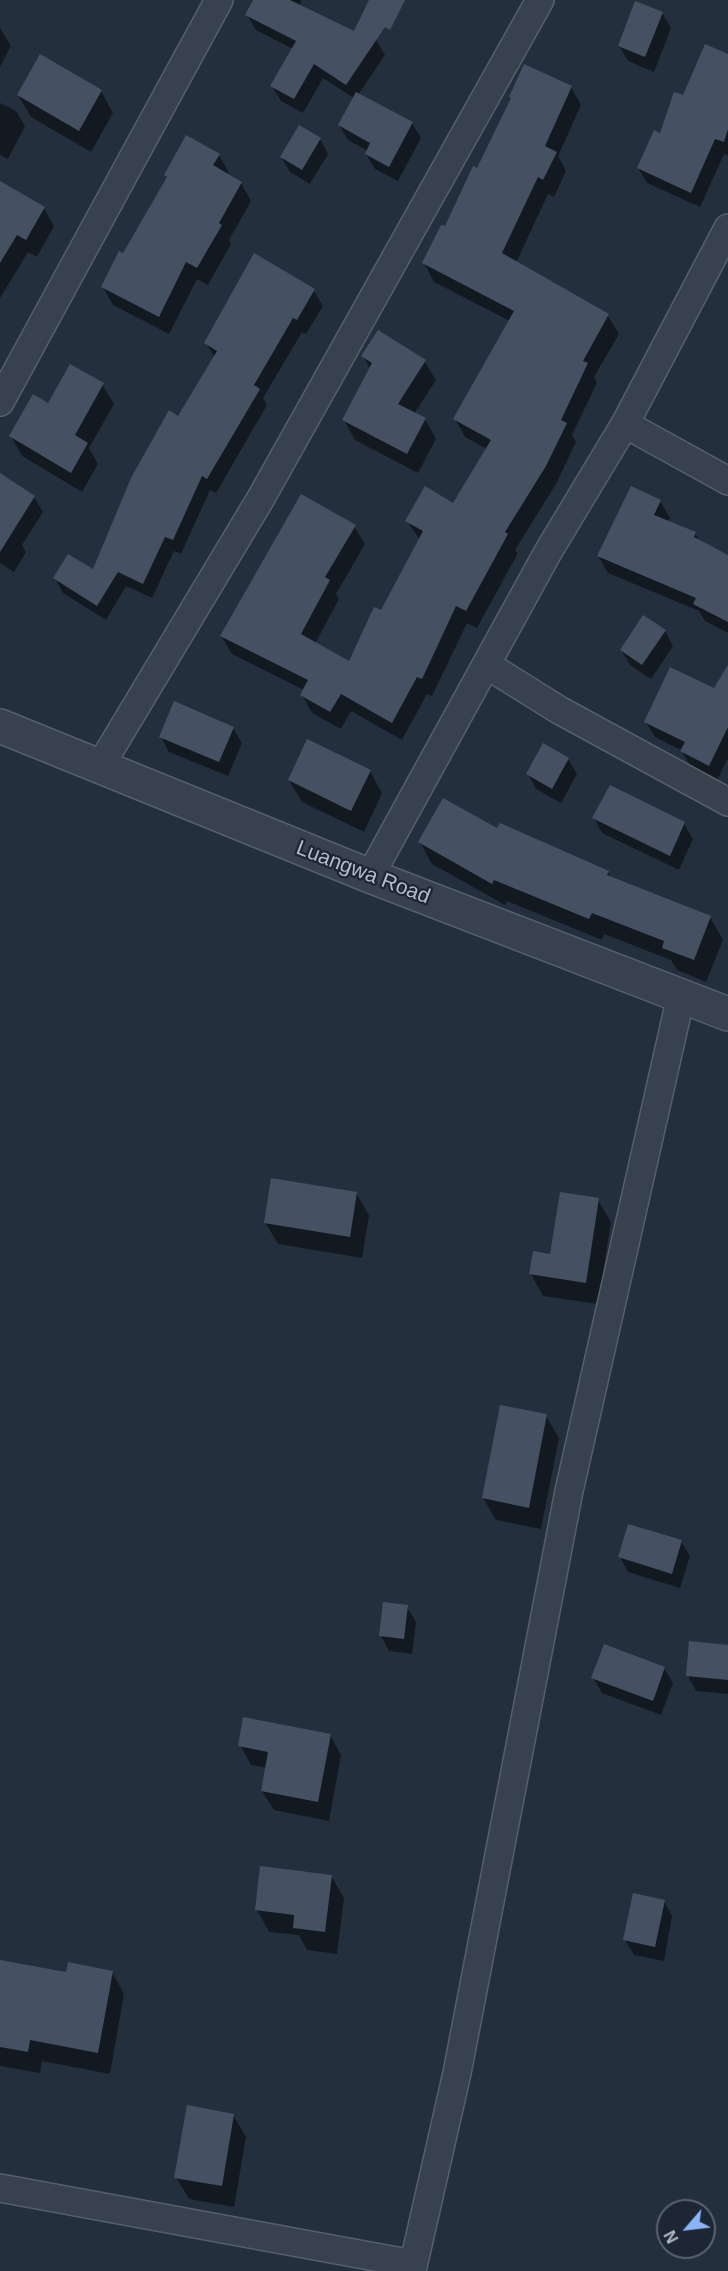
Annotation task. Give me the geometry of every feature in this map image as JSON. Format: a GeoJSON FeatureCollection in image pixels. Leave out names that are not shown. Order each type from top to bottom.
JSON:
{"type":"FeatureCollection","features":[{"type":"Feature","properties":{"kind":"street"},"geometry":{"type":"LineString","coordinates":[[0,402],[219,0]]}},
{"type":"Feature","properties":{"kind":"street"},"geometry":{"type":"LineString","coordinates":[[99,768],[261,498],[540,0]]}},
{"type":"Feature","properties":{"kind":"street"},"geometry":{"type":"LineString","coordinates":[[370,876],[548,552],[625,424],[726,239]]}},
{"type":"Feature","properties":{"kind":"street"},"geometry":{"type":"LineString","coordinates":[[625,424],[728,481]]}},
{"type":"Feature","properties":{"kind":"street"},"geometry":{"type":"LineString","coordinates":[[487,665],[560,710],[728,802]]}},
{"type":"Feature","properties":{"kind":"street","name":"Luangwa Road"},"geometry":{"type":"LineString","coordinates":[[0,726],[370,876],[728,1014]]}},
{"type":"Feature","properties":{"kind":"street"},"geometry":{"type":"LineString","coordinates":[[0,2188],[412,2268],[457,2073],[569,1491],[681,996]]}},
{"type":"Feature","properties":{"kind":"building"},"geometry":{"type":"Polygon","coordinates":[[[253,0],[290,0],[354,31],[369,0],[405,0],[390,30],[385,27],[346,85],[314,64],[294,99],[270,86],[296,41],[245,15],[253,0]]]}},
{"type":"Feature","properties":{"kind":"building"},"geometry":{"type":"Polygon","coordinates":[[[635,1],[663,12],[645,57],[618,46],[635,1]]]}},
{"type":"Feature","properties":{"kind":"building"},"geometry":{"type":"Polygon","coordinates":[[[705,44],[728,54],[728,129],[724,142],[715,139],[691,193],[637,168],[654,130],[660,133],[674,92],[683,95],[705,44]]]}},
{"type":"Feature","properties":{"kind":"building"},"geometry":{"type":"Polygon","coordinates":[[[40,54],[102,90],[79,131],[17,95],[40,54]]]}},
{"type":"Feature","properties":{"kind":"building"},"geometry":{"type":"Polygon","coordinates":[[[524,64],[572,86],[545,146],[557,152],[543,180],[538,177],[502,253],[609,314],[583,361],[588,363],[561,420],[567,423],[546,466],[505,532],[508,534],[466,611],[456,606],[422,679],[417,677],[392,723],[341,694],[330,712],[300,695],[308,680],[220,636],[301,494],[356,525],[325,577],[330,580],[301,634],[349,661],[374,607],[381,610],[423,531],[405,521],[425,486],[453,503],[491,440],[453,419],[514,311],[422,263],[441,225],[445,226],[473,166],[477,168],[511,98],[509,97],[524,64]]]}},
{"type":"Feature","properties":{"kind":"building"},"geometry":{"type":"Polygon","coordinates":[[[356,92],[413,122],[389,167],[365,154],[370,143],[338,125],[356,92]]]}},
{"type":"Feature","properties":{"kind":"building"},"geometry":{"type":"Polygon","coordinates":[[[299,125],[321,138],[302,170],[280,157],[299,125]]]}},
{"type":"Feature","properties":{"kind":"building"},"geometry":{"type":"Polygon","coordinates":[[[186,135],[220,154],[213,165],[242,182],[219,223],[222,225],[197,268],[186,262],[159,317],[101,287],[119,251],[123,253],[167,177],[164,175],[186,135]]]}},
{"type":"Feature","properties":{"kind":"building"},"geometry":{"type":"Polygon","coordinates":[[[0,181],[45,207],[26,240],[17,235],[0,263],[0,181]]]}},
{"type":"Feature","properties":{"kind":"building"},"geometry":{"type":"Polygon","coordinates":[[[254,253],[315,289],[297,320],[293,318],[254,385],[260,389],[207,479],[202,476],[173,540],[165,537],[143,584],[118,572],[97,606],[53,578],[68,554],[93,569],[131,478],[169,410],[178,416],[217,351],[204,343],[254,253]]]}},
{"type":"Feature","properties":{"kind":"building"},"geometry":{"type":"Polygon","coordinates":[[[378,330],[426,360],[398,404],[426,418],[407,454],[342,420],[372,363],[361,356],[378,330]]]}},
{"type":"Feature","properties":{"kind":"building"},"geometry":{"type":"Polygon","coordinates":[[[70,364],[104,383],[75,435],[88,443],[71,473],[9,436],[33,394],[48,403],[70,364]]]}},
{"type":"Feature","properties":{"kind":"building"},"geometry":{"type":"Polygon","coordinates":[[[0,473],[35,496],[0,552],[0,473]]]}},
{"type":"Feature","properties":{"kind":"building"},"geometry":{"type":"Polygon","coordinates":[[[631,486],[661,500],[654,515],[696,532],[694,537],[728,555],[728,622],[693,604],[696,598],[597,556],[631,486]]]}},
{"type":"Feature","properties":{"kind":"building"},"geometry":{"type":"Polygon","coordinates":[[[643,615],[666,630],[642,665],[620,650],[643,615]]]}},
{"type":"Feature","properties":{"kind":"building"},"geometry":{"type":"Polygon","coordinates":[[[728,665],[728,727],[709,766],[680,751],[685,742],[644,722],[670,667],[714,688],[728,665]]]}},
{"type":"Feature","properties":{"kind":"building"},"geometry":{"type":"Polygon","coordinates":[[[174,701],[234,727],[219,762],[159,737],[174,701]]]}},
{"type":"Feature","properties":{"kind":"building"},"geometry":{"type":"Polygon","coordinates":[[[307,739],[371,770],[351,811],[288,780],[307,739]]]}},
{"type":"Feature","properties":{"kind":"building"},"geometry":{"type":"Polygon","coordinates":[[[543,743],[569,758],[552,789],[526,774],[543,743]]]}},
{"type":"Feature","properties":{"kind":"building"},"geometry":{"type":"Polygon","coordinates":[[[610,785],[685,822],[670,856],[592,818],[610,785]]]}},
{"type":"Feature","properties":{"kind":"building"},"geometry":{"type":"Polygon","coordinates":[[[443,798],[497,828],[500,823],[609,871],[607,875],[711,916],[694,960],[662,948],[664,941],[592,913],[589,919],[494,880],[492,884],[418,842],[443,798]]]}},
{"type":"Feature","properties":{"kind":"building"},"geometry":{"type":"Polygon","coordinates":[[[271,1178],[357,1192],[350,1237],[264,1223],[271,1178]]]}},
{"type":"Feature","properties":{"kind":"building"},"geometry":{"type":"Polygon","coordinates":[[[560,1192],[599,1198],[586,1283],[529,1274],[533,1251],[550,1254],[560,1192]]]}},
{"type":"Feature","properties":{"kind":"building"},"geometry":{"type":"Polygon","coordinates":[[[500,1405],[547,1414],[529,1508],[482,1498],[500,1405]]]}},
{"type":"Feature","properties":{"kind":"building"},"geometry":{"type":"Polygon","coordinates":[[[628,1524],[682,1540],[672,1574],[618,1557],[628,1524]]]}},
{"type":"Feature","properties":{"kind":"building"},"geometry":{"type":"Polygon","coordinates":[[[383,1602],[408,1605],[404,1639],[379,1636],[383,1602]]]}},
{"type":"Feature","properties":{"kind":"building"},"geometry":{"type":"Polygon","coordinates":[[[689,1641],[728,1645],[728,1680],[686,1676],[689,1641]]]}},
{"type":"Feature","properties":{"kind":"building"},"geometry":{"type":"Polygon","coordinates":[[[604,1644],[665,1667],[653,1701],[591,1678],[604,1644]]]}},
{"type":"Feature","properties":{"kind":"building"},"geometry":{"type":"Polygon","coordinates":[[[243,1717],[331,1734],[318,1802],[261,1791],[268,1752],[238,1746],[243,1717]]]}},
{"type":"Feature","properties":{"kind":"building"},"geometry":{"type":"Polygon","coordinates":[[[260,1866],[332,1875],[325,1932],[293,1928],[294,1915],[255,1910],[260,1866]]]}},
{"type":"Feature","properties":{"kind":"building"},"geometry":{"type":"Polygon","coordinates":[[[633,1893],[665,1900],[655,1947],[623,1940],[633,1893]]]}},
{"type":"Feature","properties":{"kind":"building"},"geometry":{"type":"Polygon","coordinates":[[[0,1960],[66,1972],[68,1962],[113,1971],[98,2053],[30,2040],[28,2052],[0,2047],[0,1960]]]}},
{"type":"Feature","properties":{"kind":"building"},"geometry":{"type":"Polygon","coordinates":[[[187,2105],[234,2114],[222,2186],[174,2178],[187,2105]]]}}]}
